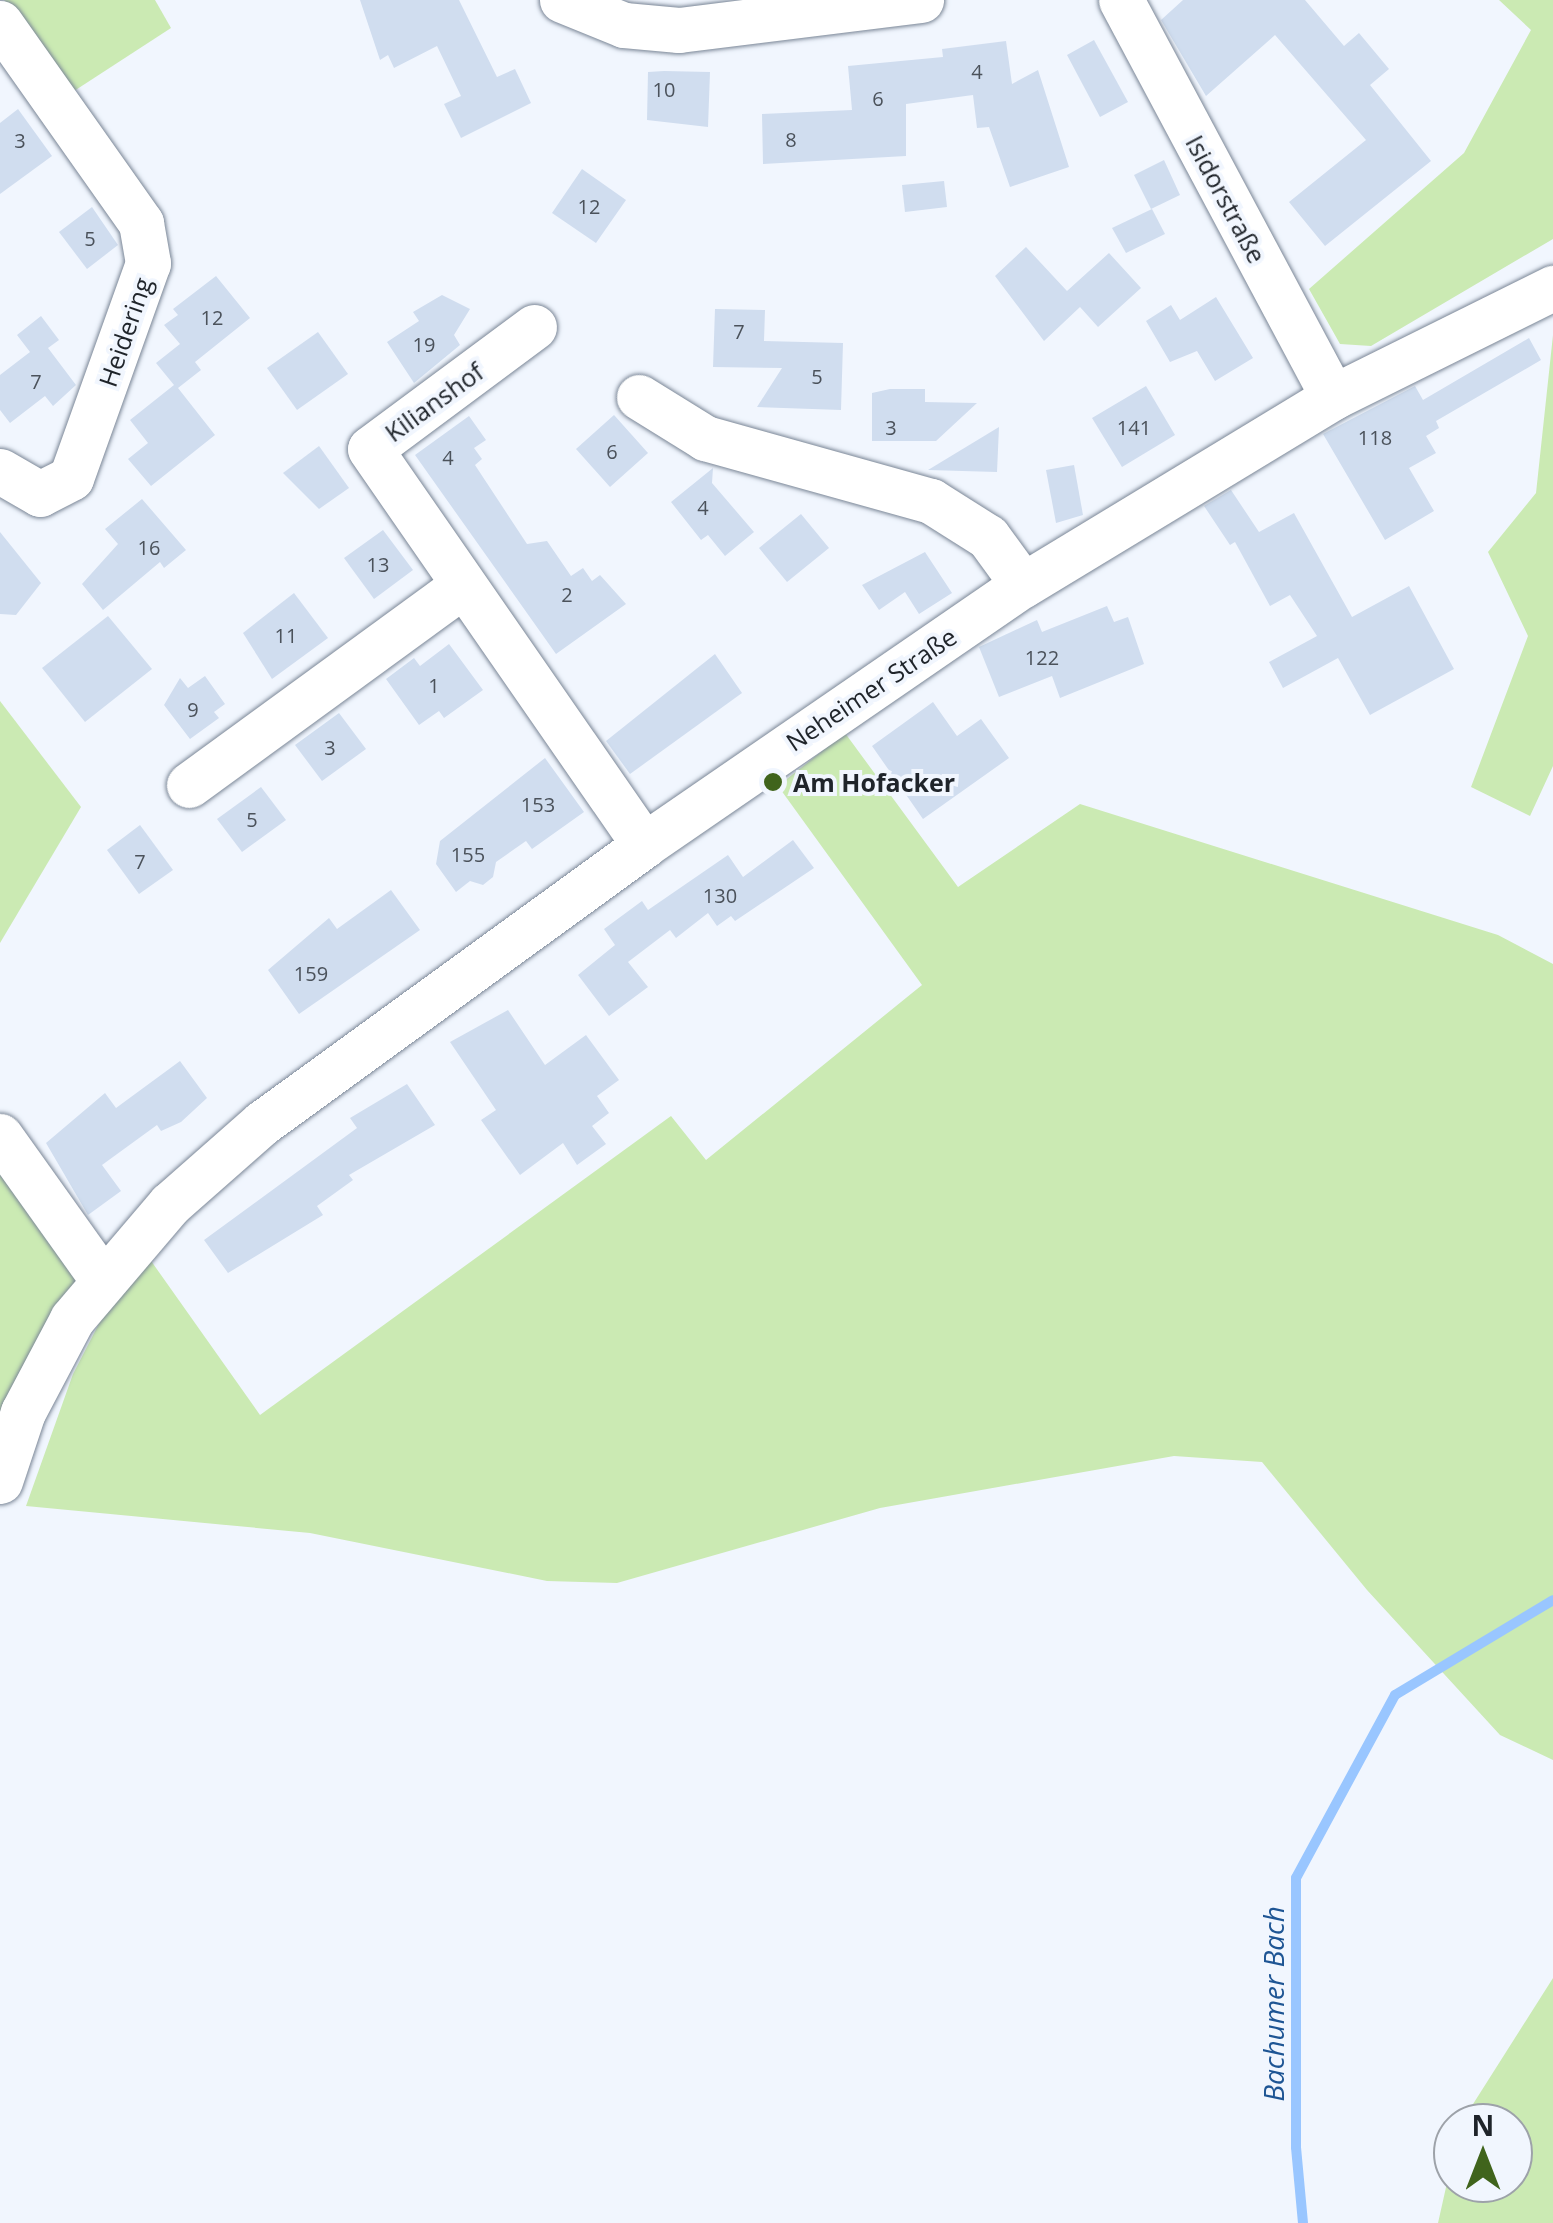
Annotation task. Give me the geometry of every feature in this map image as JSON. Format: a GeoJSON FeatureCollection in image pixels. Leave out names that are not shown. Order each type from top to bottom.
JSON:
{"type":"FeatureCollection","features":[{"type":"Feature","properties":{"kind":"street"},"geometry":{"type":"LineString","coordinates":[[562,0],[624,25],[679,30],[921,0]]}},
{"type":"Feature","properties":{"kind":"street","name":"Isidorstraße"},"geometry":{"type":"LineString","coordinates":[[1121,0],[1333,396]]}},
{"type":"Feature","properties":{"kind":"street","name":"Heidering"},"geometry":{"type":"LineString","coordinates":[[0,23],[141,223],[148,263],[71,478],[40,494],[0,471]]}},
{"type":"Feature","properties":{"kind":"street","name":"Neheimer Straße"},"geometry":{"type":"LineString","coordinates":[[0,1481],[48,1357],[102,1279],[170,1204],[262,1123],[644,845],[1023,585],[1333,396],[1553,288]]}},
{"type":"Feature","properties":{"kind":"street","name":"Kilianshof"},"geometry":{"type":"LineString","coordinates":[[534,327],[370,450],[644,845]]}},
{"type":"Feature","properties":{"kind":"street"},"geometry":{"type":"LineString","coordinates":[[639,397],[705,438],[931,501],[988,537],[1023,585]]}},
{"type":"Feature","properties":{"kind":"street"},"geometry":{"type":"LineString","coordinates":[[189,785],[464,585]]}},
{"type":"Feature","properties":{"kind":"street"},"geometry":{"type":"LineString","coordinates":[[0,1136],[102,1279]]}},
{"type":"Feature","properties":{"kind":"green space"},"geometry":{"type":"Polygon","coordinates":[[[4,0],[155,0],[171,28],[71,93],[4,0]]]}},
{"type":"Feature","properties":{"kind":"green space"},"geometry":{"type":"Polygon","coordinates":[[[1499,0],[1553,0],[1553,239],[1371,346],[1340,344],[1309,289],[1464,153],[1531,30],[1499,0]]]}},
{"type":"Feature","properties":{"kind":"green space"},"geometry":{"type":"Polygon","coordinates":[[[1553,335],[1553,766],[1530,816],[1471,787],[1528,636],[1488,552],[1536,493],[1553,335]]]}},
{"type":"Feature","properties":{"kind":"green space"},"geometry":{"type":"Polygon","coordinates":[[[0,701],[81,807],[0,943],[0,701]]]}},
{"type":"Feature","properties":{"kind":"green space"},"geometry":{"type":"Polygon","coordinates":[[[845,733],[958,887],[1080,804],[1498,935],[1553,964],[1553,1760],[1500,1735],[1367,1590],[1262,1462],[1174,1456],[880,1508],[617,1583],[547,1581],[310,1533],[26,1506],[73,1374],[107,1308],[149,1258],[260,1415],[671,1116],[706,1160],[922,985],[778,786],[845,733]]]}},
{"type":"Feature","properties":{"kind":"green space"},"geometry":{"type":"Polygon","coordinates":[[[0,1154],[82,1271],[0,1425],[0,1154]]]}},
{"type":"Feature","properties":{"kind":"green space"},"geometry":{"type":"Polygon","coordinates":[[[1553,1978],[1553,2223],[1438,2223],[1442,2203],[1533,2203],[1533,2103],[1474,2103],[1553,1978]]]}},
{"type":"Feature","properties":{"kind":"building"},"geometry":{"type":"Polygon","coordinates":[[[360,0],[459,0],[497,77],[515,69],[531,103],[461,138],[444,104],[461,96],[437,46],[394,68],[388,55],[380,60],[360,0]]]}},
{"type":"Feature","properties":{"kind":"building"},"geometry":{"type":"Polygon","coordinates":[[[1183,0],[1305,0],[1344,46],[1359,33],[1389,69],[1370,85],[1431,161],[1325,246],[1289,202],[1366,140],[1275,35],[1206,96],[1161,20],[1183,0]]]}},
{"type":"Feature","properties":{"kind":"building"},"geometry":{"type":"Polygon","coordinates":[[[1094,40],[1128,102],[1100,117],[1067,55],[1094,40]]]}},
{"type":"Feature","properties":{"kind":"building"},"geometry":{"type":"Polygon","coordinates":[[[1006,41],[1012,84],[1038,70],[1069,167],[1010,187],[989,127],[977,128],[973,95],[906,104],[906,156],[763,164],[762,114],[852,110],[848,66],[943,57],[942,49],[1006,41]]]}},
{"type":"Feature","properties":{"kind":"building"},"geometry":{"type":"Polygon","coordinates":[[[648,72],[710,72],[708,127],[647,120],[648,72]]]}},
{"type":"Feature","properties":{"kind":"building"},"geometry":{"type":"Polygon","coordinates":[[[18,109],[52,156],[0,194],[0,123],[18,109]]]}},
{"type":"Feature","properties":{"kind":"building"},"geometry":{"type":"Polygon","coordinates":[[[1164,160],[1180,195],[1151,209],[1134,175],[1164,160]]]}},
{"type":"Feature","properties":{"kind":"building"},"geometry":{"type":"Polygon","coordinates":[[[582,169],[626,200],[596,243],[552,213],[582,169]]]}},
{"type":"Feature","properties":{"kind":"building"},"geometry":{"type":"Polygon","coordinates":[[[944,181],[947,207],[905,212],[902,185],[944,181]]]}},
{"type":"Feature","properties":{"kind":"building"},"geometry":{"type":"Polygon","coordinates":[[[92,207],[118,245],[87,269],[59,232],[92,207]]]}},
{"type":"Feature","properties":{"kind":"building"},"geometry":{"type":"Polygon","coordinates":[[[1152,209],[1165,234],[1126,253],[1112,228],[1152,209]]]}},
{"type":"Feature","properties":{"kind":"building"},"geometry":{"type":"Polygon","coordinates":[[[1026,247],[1067,291],[1109,253],[1141,288],[1098,327],[1080,307],[1044,341],[995,276],[1026,247]]]}},
{"type":"Feature","properties":{"kind":"building"},"geometry":{"type":"Polygon","coordinates":[[[216,276],[250,318],[195,362],[201,370],[178,388],[215,435],[151,486],[128,459],[148,443],[130,420],[174,385],[156,363],[180,344],[164,325],[178,315],[173,309],[216,276]]]}},
{"type":"Feature","properties":{"kind":"building"},"geometry":{"type":"Polygon","coordinates":[[[442,295],[470,309],[454,335],[460,345],[414,383],[387,342],[419,321],[413,312],[442,295]]]}},
{"type":"Feature","properties":{"kind":"building"},"geometry":{"type":"Polygon","coordinates":[[[1216,297],[1253,358],[1215,381],[1197,351],[1170,362],[1146,321],[1171,305],[1180,320],[1216,297]]]}},
{"type":"Feature","properties":{"kind":"building"},"geometry":{"type":"Polygon","coordinates":[[[715,309],[765,310],[764,341],[843,343],[841,410],[757,407],[782,368],[713,367],[715,309]]]}},
{"type":"Feature","properties":{"kind":"building"},"geometry":{"type":"Polygon","coordinates":[[[41,316],[59,340],[48,348],[76,385],[53,406],[45,396],[10,423],[0,410],[0,375],[30,352],[17,335],[41,316]]]}},
{"type":"Feature","properties":{"kind":"building"},"geometry":{"type":"Polygon","coordinates":[[[318,332],[348,374],[297,410],[267,368],[318,332]]]}},
{"type":"Feature","properties":{"kind":"building"},"geometry":{"type":"Polygon","coordinates":[[[1529,338],[1541,360],[1436,421],[1439,428],[1426,436],[1436,453],[1409,468],[1434,511],[1385,540],[1323,434],[1415,386],[1423,400],[1529,338]]]}},
{"type":"Feature","properties":{"kind":"building"},"geometry":{"type":"Polygon","coordinates":[[[1146,386],[1175,435],[1122,467],[1092,418],[1146,386]]]}},
{"type":"Feature","properties":{"kind":"building"},"geometry":{"type":"Polygon","coordinates":[[[925,389],[925,402],[977,403],[936,441],[872,441],[872,393],[925,389]]]}},
{"type":"Feature","properties":{"kind":"building"},"geometry":{"type":"Polygon","coordinates":[[[614,415],[648,453],[610,487],[576,449],[614,415]]]}},
{"type":"Feature","properties":{"kind":"building"},"geometry":{"type":"Polygon","coordinates":[[[469,416],[486,440],[474,448],[482,459],[475,465],[527,544],[547,541],[571,576],[583,568],[592,581],[600,575],[626,604],[556,654],[415,455],[469,416]]]}},
{"type":"Feature","properties":{"kind":"building"},"geometry":{"type":"Polygon","coordinates":[[[999,427],[997,472],[928,470],[999,427]]]}},
{"type":"Feature","properties":{"kind":"building"},"geometry":{"type":"Polygon","coordinates":[[[319,446],[349,488],[319,509],[283,473],[319,446]]]}},
{"type":"Feature","properties":{"kind":"building"},"geometry":{"type":"Polygon","coordinates":[[[1074,465],[1083,515],[1056,523],[1046,470],[1074,465]]]}},
{"type":"Feature","properties":{"kind":"building"},"geometry":{"type":"Polygon","coordinates":[[[713,468],[712,483],[754,532],[725,556],[708,535],[701,540],[671,502],[713,468]]]}},
{"type":"Feature","properties":{"kind":"building"},"geometry":{"type":"Polygon","coordinates":[[[1231,490],[1259,532],[1294,513],[1352,617],[1409,586],[1454,669],[1370,715],[1338,658],[1283,688],[1269,662],[1317,636],[1290,595],[1270,606],[1235,542],[1230,545],[1204,506],[1231,490]]]}},
{"type":"Feature","properties":{"kind":"building"},"geometry":{"type":"Polygon","coordinates":[[[142,499],[186,550],[164,568],[160,562],[103,610],[82,584],[118,544],[105,529],[142,499]]]}},
{"type":"Feature","properties":{"kind":"building"},"geometry":{"type":"Polygon","coordinates":[[[801,514],[829,548],[787,582],[759,548],[801,514]]]}},
{"type":"Feature","properties":{"kind":"building"},"geometry":{"type":"Polygon","coordinates":[[[383,530],[413,570],[374,599],[344,558],[383,530]]]}},
{"type":"Feature","properties":{"kind":"building"},"geometry":{"type":"Polygon","coordinates":[[[0,532],[41,583],[16,615],[0,614],[0,532]]]}},
{"type":"Feature","properties":{"kind":"building"},"geometry":{"type":"Polygon","coordinates":[[[925,552],[952,593],[919,614],[905,592],[879,610],[862,585],[925,552]]]}},
{"type":"Feature","properties":{"kind":"building"},"geometry":{"type":"Polygon","coordinates":[[[294,593],[328,638],[272,679],[243,633],[294,593]]]}},
{"type":"Feature","properties":{"kind":"building"},"geometry":{"type":"Polygon","coordinates":[[[1107,606],[1114,622],[1128,617],[1144,664],[1060,698],[1052,676],[999,697],[979,647],[1037,620],[1042,632],[1107,606]]]}},
{"type":"Feature","properties":{"kind":"building"},"geometry":{"type":"Polygon","coordinates":[[[108,616],[152,669],[85,722],[42,668],[108,616]]]}},
{"type":"Feature","properties":{"kind":"building"},"geometry":{"type":"Polygon","coordinates":[[[449,644],[483,690],[444,718],[439,711],[419,725],[386,679],[414,658],[420,666],[449,644]]]}},
{"type":"Feature","properties":{"kind":"building"},"geometry":{"type":"Polygon","coordinates":[[[715,654],[742,693],[630,774],[606,741],[715,654]]]}},
{"type":"Feature","properties":{"kind":"building"},"geometry":{"type":"Polygon","coordinates":[[[205,676],[225,704],[214,712],[219,718],[190,739],[164,705],[180,678],[188,688],[205,676]]]}},
{"type":"Feature","properties":{"kind":"building"},"geometry":{"type":"Polygon","coordinates":[[[933,702],[957,736],[981,719],[1009,758],[923,819],[872,746],[933,702]]]}},
{"type":"Feature","properties":{"kind":"building"},"geometry":{"type":"Polygon","coordinates":[[[339,713],[366,749],[322,781],[295,745],[339,713]]]}},
{"type":"Feature","properties":{"kind":"building"},"geometry":{"type":"Polygon","coordinates":[[[545,758],[584,812],[532,849],[526,841],[496,862],[493,877],[483,885],[470,881],[456,892],[436,864],[440,841],[545,758]]]}},
{"type":"Feature","properties":{"kind":"building"},"geometry":{"type":"Polygon","coordinates":[[[261,787],[286,820],[242,852],[217,819],[261,787]]]}},
{"type":"Feature","properties":{"kind":"building"},"geometry":{"type":"Polygon","coordinates":[[[140,825],[173,870],[139,894],[107,850],[140,825]]]}},
{"type":"Feature","properties":{"kind":"building"},"geometry":{"type":"Polygon","coordinates":[[[793,840],[814,868],[735,921],[731,916],[717,926],[708,913],[676,938],[670,930],[628,962],[648,987],[609,1016],[578,975],[615,945],[604,929],[642,901],[648,910],[728,855],[743,877],[793,840]]]}},
{"type":"Feature","properties":{"kind":"building"},"geometry":{"type":"Polygon","coordinates":[[[391,890],[420,930],[299,1014],[268,970],[329,918],[337,929],[391,890]]]}},
{"type":"Feature","properties":{"kind":"building"},"geometry":{"type":"Polygon","coordinates":[[[508,1010],[545,1065],[586,1035],[619,1080],[597,1096],[609,1113],[592,1126],[606,1144],[577,1165],[563,1143],[520,1175],[481,1120],[496,1110],[450,1042],[508,1010]]]}},
{"type":"Feature","properties":{"kind":"building"},"geometry":{"type":"Polygon","coordinates":[[[180,1061],[207,1098],[181,1122],[161,1131],[157,1125],[102,1165],[121,1191],[88,1215],[46,1143],[105,1093],[116,1108],[180,1061]]]}},
{"type":"Feature","properties":{"kind":"building"},"geometry":{"type":"Polygon","coordinates":[[[407,1084],[435,1125],[349,1175],[353,1180],[317,1206],[323,1215],[228,1273],[204,1240],[357,1128],[350,1118],[407,1084]]]}},
{"type":"Feature","properties":{"kind":"waterway","name":"Bachumer Bach"},"geometry":{"type":"LineString","coordinates":[[1303,2223],[1296,2147],[1296,1878],[1395,1695],[1553,1600]]}},
{"type":"Feature","properties":{"kind":"place","name":"Am Hofacker"},"geometry":{"type":"Point","coordinates":[773,782]}}]}
